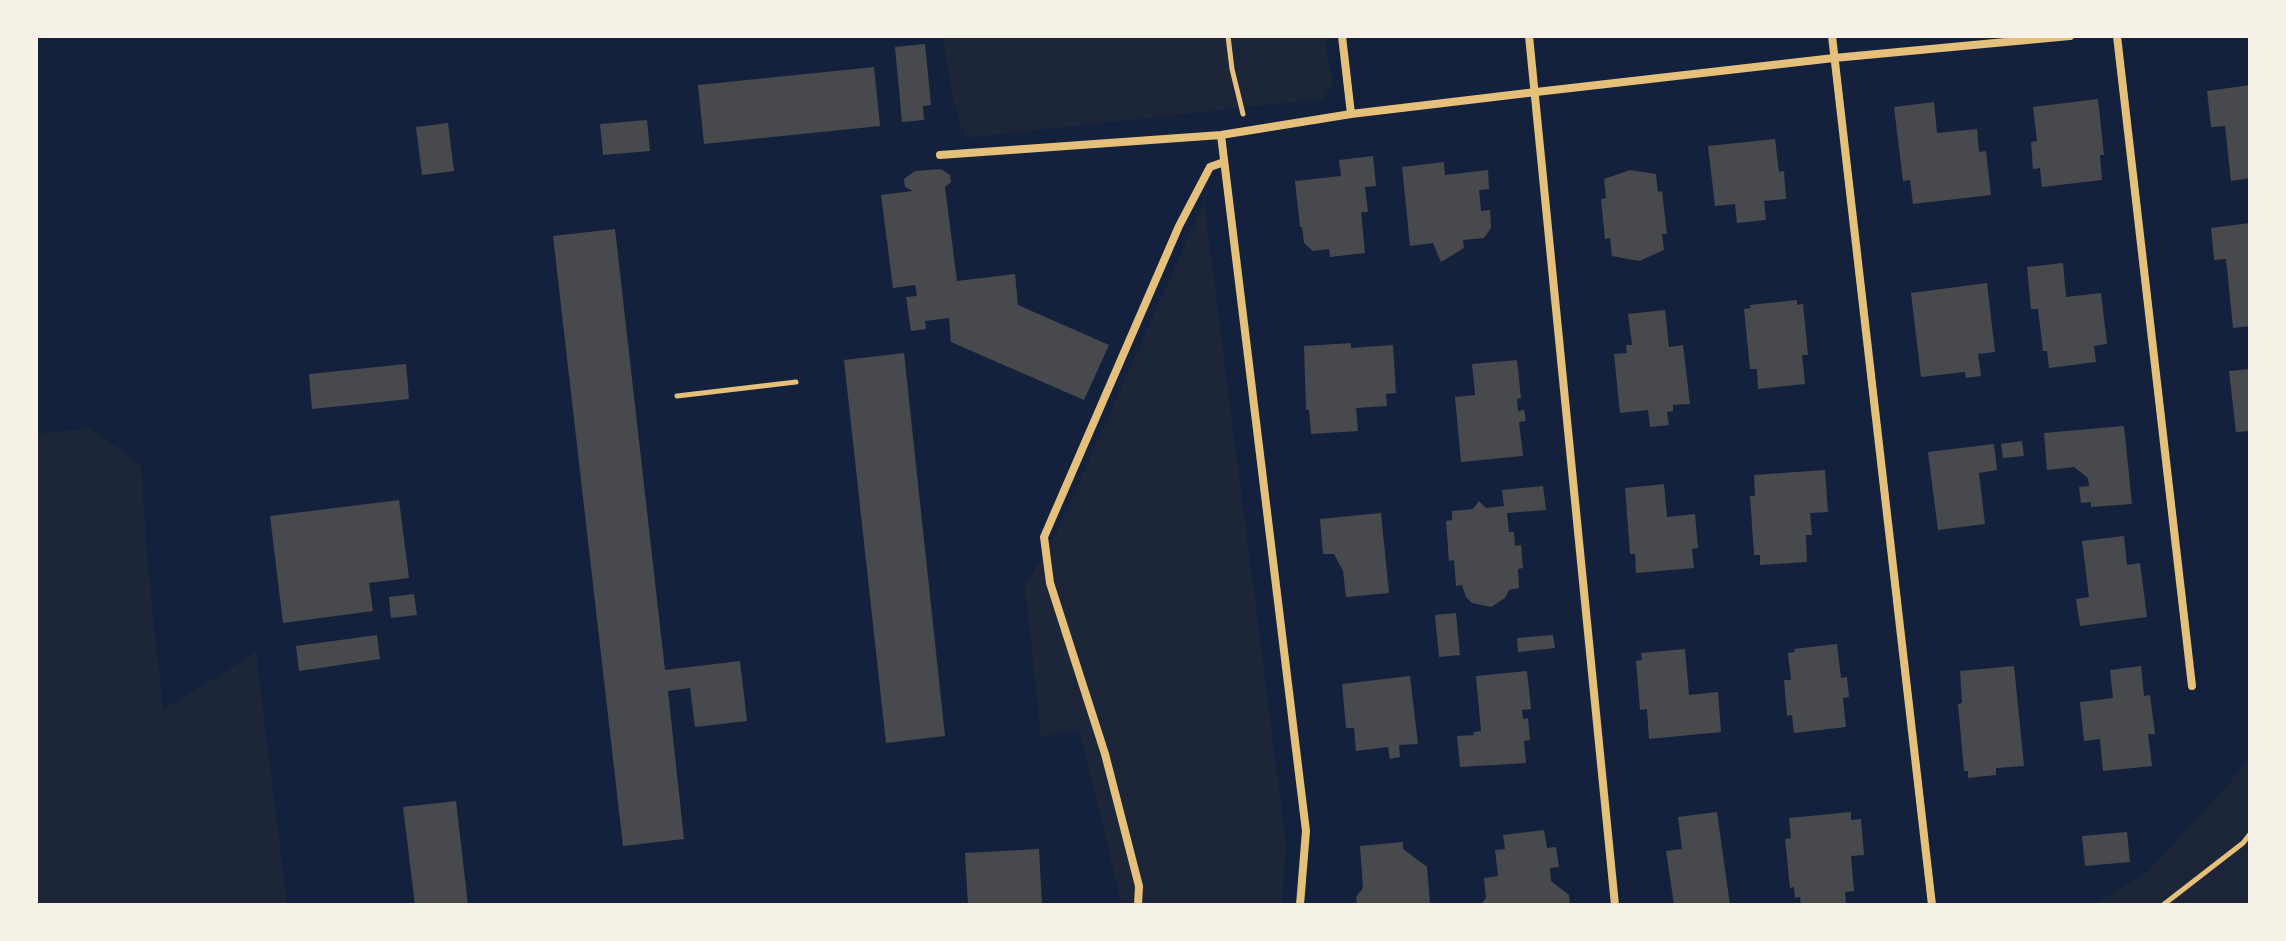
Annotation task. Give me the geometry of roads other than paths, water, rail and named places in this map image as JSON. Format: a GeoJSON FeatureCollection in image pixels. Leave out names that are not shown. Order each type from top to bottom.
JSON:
{"type":"FeatureCollection","features":[{"type":"Feature","properties":{"kind":"street"},"geometry":{"type":"LineString","coordinates":[[1342,36],[1351,114]]}},
{"type":"Feature","properties":{"kind":"street"},"geometry":{"type":"LineString","coordinates":[[1529,36],[1615,905]]}},
{"type":"Feature","properties":{"kind":"street"},"geometry":{"type":"LineString","coordinates":[[1832,36],[1932,905]]}},
{"type":"Feature","properties":{"kind":"street"},"geometry":{"type":"LineString","coordinates":[[940,155],[1221,135],[1351,114],[1536,92],[1834,58],[2070,36]]}},
{"type":"Feature","properties":{"kind":"street"},"geometry":{"type":"LineString","coordinates":[[2117,36],[2192,686]]}},
{"type":"Feature","properties":{"kind":"street"},"geometry":{"type":"LineString","coordinates":[[1221,135],[1306,831],[1300,905]]}},
{"type":"Feature","properties":{"kind":"street"},"geometry":{"type":"LineString","coordinates":[[1138,905],[1139,886],[1105,754],[1050,583],[1044,537],[1179,226],[1210,167],[1224,162]]}}]}
